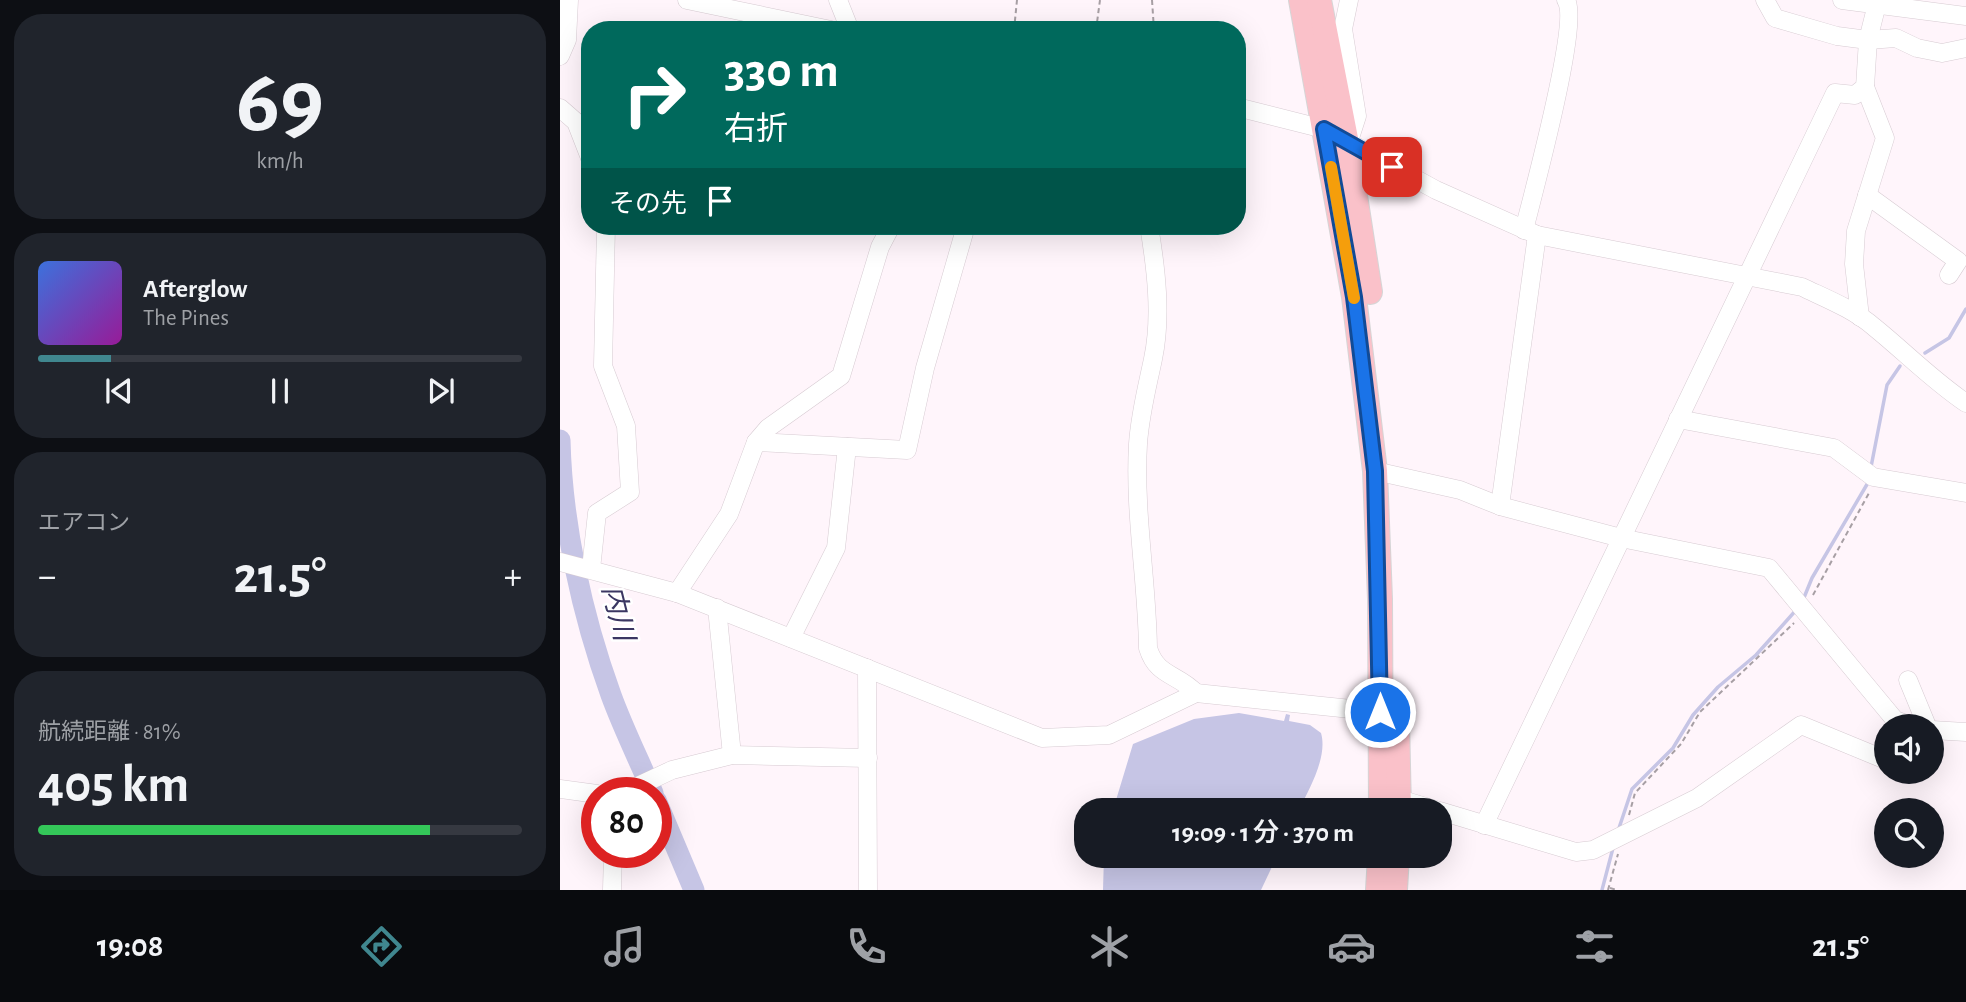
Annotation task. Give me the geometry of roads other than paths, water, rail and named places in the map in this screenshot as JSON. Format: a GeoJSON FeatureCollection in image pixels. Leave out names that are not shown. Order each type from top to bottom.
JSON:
{"type":"FeatureCollection","features":[{"type":"Feature","properties":{"kind":"highway"},"geometry":{"type":"LineString","coordinates":[[1301,0],[1354,297],[1381,474],[1380,712],[1389,798]]}},
{"type":"Feature","properties":{"kind":"highway"},"geometry":{"type":"LineString","coordinates":[[1319,0],[1348,144],[1373,311],[1381,474],[1390,798]]}},
{"type":"Feature","properties":{"kind":"highway"},"geometry":{"type":"LineString","coordinates":[[1378,890],[1379,868]]}},
{"type":"Feature","properties":{"kind":"highway"},"geometry":{"type":"LineString","coordinates":[[1395,890],[1396,868]]}},
{"type":"Feature","properties":{"kind":"street"},"geometry":{"type":"LineString","coordinates":[[560,56],[567,40],[569,0]]}},
{"type":"Feature","properties":{"kind":"street"},"geometry":{"type":"LineString","coordinates":[[687,0],[788,21]]}},
{"type":"Feature","properties":{"kind":"street"},"geometry":{"type":"LineString","coordinates":[[838,0],[846,21]]}},
{"type":"Feature","properties":{"kind":"street"},"geometry":{"type":"LineString","coordinates":[[1348,144],[1357,116],[1343,29],[1349,0]]}},
{"type":"Feature","properties":{"kind":"street"},"geometry":{"type":"LineString","coordinates":[[1500,506],[1531,232],[1570,17],[1570,7],[1566,0]]}},
{"type":"Feature","properties":{"kind":"street"},"geometry":{"type":"LineString","coordinates":[[1765,0],[1775,18],[1837,36],[1868,40],[1896,38],[1917,48],[1942,53],[1966,48]]}},
{"type":"Feature","properties":{"kind":"street"},"geometry":{"type":"LineString","coordinates":[[1842,0],[1930,5],[1966,16]]}},
{"type":"Feature","properties":{"kind":"street"},"geometry":{"type":"LineString","coordinates":[[1860,317],[1854,264],[1856,231],[1885,138],[1865,87],[1868,40],[1878,2]]}},
{"type":"Feature","properties":{"kind":"street"},"geometry":{"type":"LineString","coordinates":[[1484,825],[1835,93],[1855,95],[1865,87]]}},
{"type":"Feature","properties":{"kind":"street"},"geometry":{"type":"LineString","coordinates":[[560,107],[576,122],[581,135]]}},
{"type":"Feature","properties":{"kind":"street"},"geometry":{"type":"LineString","coordinates":[[1246,109],[1324,129],[1436,190],[1531,232],[1802,287],[1860,317],[1925,373],[1966,403]]}},
{"type":"Feature","properties":{"kind":"street"},"geometry":{"type":"LineString","coordinates":[[1867,195],[1958,261],[1949,275]]}},
{"type":"Feature","properties":{"kind":"street"},"geometry":{"type":"LineString","coordinates":[[588,568],[597,513],[630,492],[626,426],[603,366],[606,235]]}},
{"type":"Feature","properties":{"kind":"street"},"geometry":{"type":"LineString","coordinates":[[677,593],[729,514],[756,442],[768,428],[841,376],[880,247],[886,235]]}},
{"type":"Feature","properties":{"kind":"street"},"geometry":{"type":"LineString","coordinates":[[756,442],[906,450],[925,368],[963,235]]}},
{"type":"Feature","properties":{"kind":"street"},"geometry":{"type":"LineString","coordinates":[[1150,235],[1158,316],[1153,358],[1142,398],[1138,445],[1138,518],[1148,648],[1153,663],[1167,675],[1186,682],[1196,692]]}},
{"type":"Feature","properties":{"kind":"street"},"geometry":{"type":"LineString","coordinates":[[1678,419],[1834,448],[1871,476],[1966,493]]}},
{"type":"Feature","properties":{"kind":"street"},"geometry":{"type":"LineString","coordinates":[[791,638],[836,548],[846,447]]}},
{"type":"Feature","properties":{"kind":"street"},"geometry":{"type":"LineString","coordinates":[[1381,474],[1460,490],[1500,506],[1621,538],[1757,563],[1769,568],[1890,714]]}},
{"type":"Feature","properties":{"kind":"street"},"geometry":{"type":"LineString","coordinates":[[560,562],[677,593],[1042,738],[1109,735],[1196,692],[1380,712]]}},
{"type":"Feature","properties":{"kind":"street"},"geometry":{"type":"LineString","coordinates":[[717,608],[732,755]]}},
{"type":"Feature","properties":{"kind":"street"},"geometry":{"type":"LineString","coordinates":[[867,668],[868,890]]}},
{"type":"Feature","properties":{"kind":"street"},"geometry":{"type":"LineString","coordinates":[[1908,680],[1922,714]]}},
{"type":"Feature","properties":{"kind":"street"},"geometry":{"type":"LineString","coordinates":[[1452,815],[1576,852],[1593,850],[1697,798],[1801,725],[1874,755]]}},
{"type":"Feature","properties":{"kind":"street"},"geometry":{"type":"LineString","coordinates":[[1944,731],[1966,732]]}},
{"type":"Feature","properties":{"kind":"street"},"geometry":{"type":"LineString","coordinates":[[658,777],[732,755],[868,758]]}},
{"type":"Feature","properties":{"kind":"street"},"geometry":{"type":"LineString","coordinates":[[560,789],[581,792]]}},
{"type":"Feature","properties":{"kind":"street"},"geometry":{"type":"LineString","coordinates":[[612,890],[613,868]]}},
{"type":"Feature","properties":{"kind":"water"},"geometry":{"type":"Polygon","coordinates":[[[1239,713],[1284,721],[1286,714],[1290,715],[1289,721],[1310,725],[1321,733],[1322,752],[1305,798],[1117,798],[1133,744],[1194,719],[1239,713]]]}},
{"type":"Feature","properties":{"kind":"water"},"geometry":{"type":"Polygon","coordinates":[[[1104,868],[1271,868],[1261,890],[1103,890],[1104,868]]]}},
{"type":"Feature","properties":{"kind":"waterway"},"geometry":{"type":"LineString","coordinates":[[1925,353],[1949,338],[1966,309]]}},
{"type":"Feature","properties":{"kind":"waterway"},"geometry":{"type":"LineString","coordinates":[[1871,467],[1887,385],[1900,366]]}},
{"type":"Feature","properties":{"kind":"waterway","name":"内川"},"geometry":{"type":"LineString","coordinates":[[560,440],[569,537],[591,633],[611,695],[646,777]]}},
{"type":"Feature","properties":{"kind":"waterway"},"geometry":{"type":"LineString","coordinates":[[1803,600],[1812,578],[1869,481]]}},
{"type":"Feature","properties":{"kind":"waterway"},"geometry":{"type":"LineString","coordinates":[[1618,831],[1632,789],[1673,748],[1693,715],[1718,687],[1756,655],[1797,609]]}},
{"type":"Feature","properties":{"kind":"waterway","name":"内川"},"geometry":{"type":"LineString","coordinates":[[672,838],[694,890]]}},
{"type":"Feature","properties":{"kind":"waterway"},"geometry":{"type":"LineString","coordinates":[[1602,890],[1613,848]]}}]}
